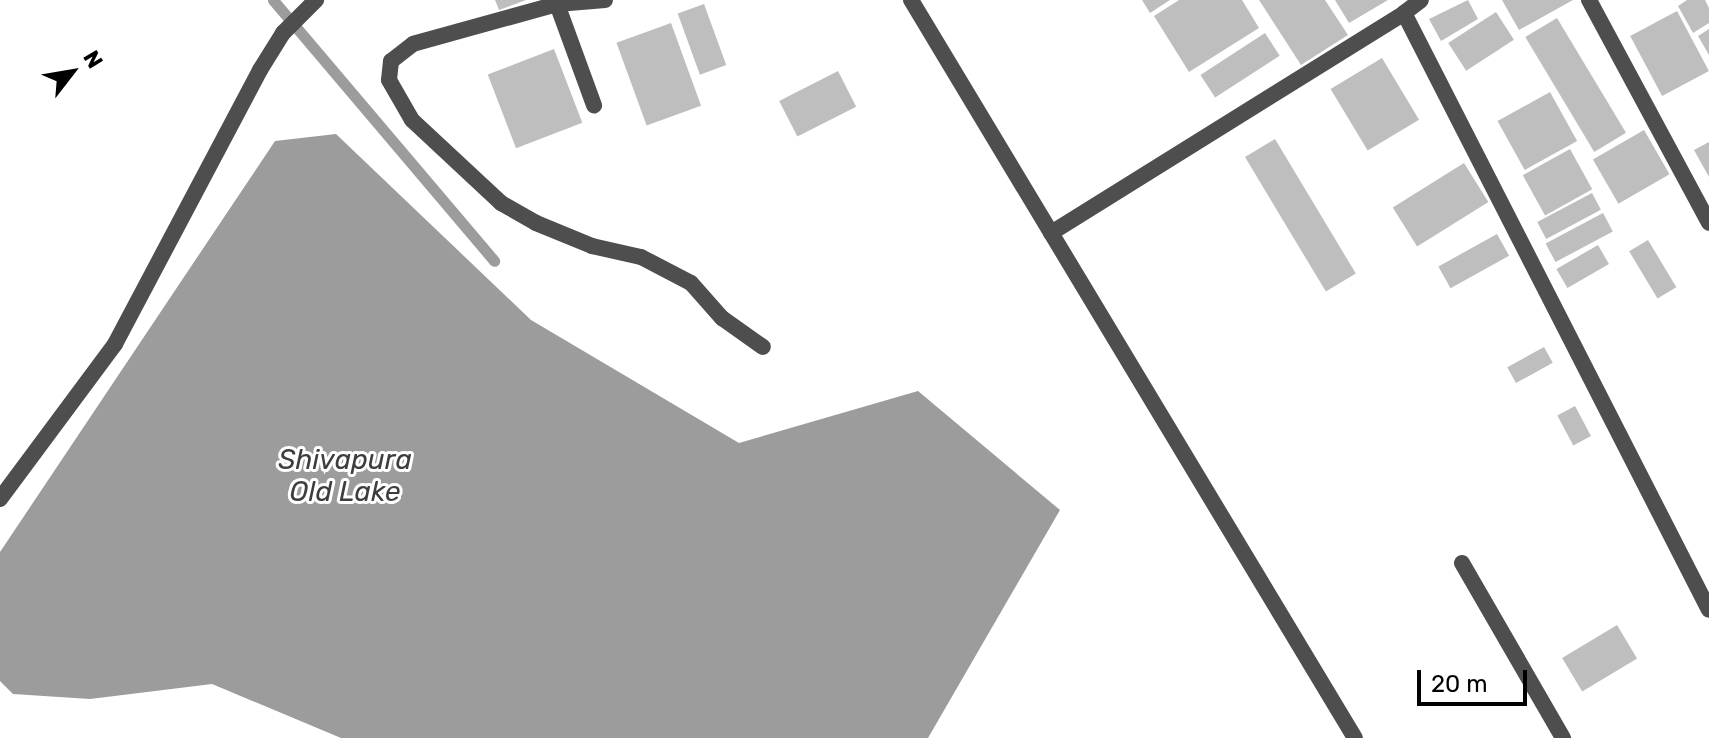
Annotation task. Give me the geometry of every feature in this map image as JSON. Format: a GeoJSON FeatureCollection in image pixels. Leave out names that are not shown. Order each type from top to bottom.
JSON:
{"type":"FeatureCollection","features":[{"type":"Feature","properties":{"kind":"street"},"geometry":{"type":"LineString","coordinates":[[605,0],[557,4],[413,44],[391,61],[389,80],[412,120],[501,203],[536,223],[592,246],[641,257],[691,283],[722,318],[763,347]]}},
{"type":"Feature","properties":{"kind":"street"},"geometry":{"type":"LineString","coordinates":[[911,0],[1355,738]]}},
{"type":"Feature","properties":{"kind":"street"},"geometry":{"type":"LineString","coordinates":[[1051,233],[1421,0]]}},
{"type":"Feature","properties":{"kind":"street"},"geometry":{"type":"LineString","coordinates":[[1589,0],[1709,223]]}},
{"type":"Feature","properties":{"kind":"street"},"geometry":{"type":"LineString","coordinates":[[557,4],[594,105]]}},
{"type":"Feature","properties":{"kind":"street"},"geometry":{"type":"LineString","coordinates":[[0,499],[115,344],[283,33],[311,5]]}},
{"type":"Feature","properties":{"kind":"street"},"geometry":{"type":"LineString","coordinates":[[1404,13],[1709,610]]}},
{"type":"Feature","properties":{"kind":"street"},"geometry":{"type":"LineString","coordinates":[[1462,563],[1563,738]]}},
{"type":"Feature","properties":{"kind":"water","name":"Shivapura Old Lake"},"geometry":{"type":"Polygon","coordinates":[[[336,134],[531,320],[739,443],[918,391],[1060,510],[928,738],[341,738],[212,684],[90,699],[13,694],[0,681],[0,552],[275,141],[336,134]]]}},
{"type":"Feature","properties":{"kind":"building"},"geometry":{"type":"Polygon","coordinates":[[[495,0],[526,0],[499,10],[495,0]]]}},
{"type":"Feature","properties":{"kind":"building"},"geometry":{"type":"Polygon","coordinates":[[[1142,0],[1170,0],[1150,13],[1142,0]]]}},
{"type":"Feature","properties":{"kind":"building"},"geometry":{"type":"Polygon","coordinates":[[[1179,0],[1242,0],[1259,28],[1189,72],[1154,16],[1179,0]]]}},
{"type":"Feature","properties":{"kind":"building"},"geometry":{"type":"Polygon","coordinates":[[[1259,0],[1325,0],[1348,35],[1301,65],[1259,0]]]}},
{"type":"Feature","properties":{"kind":"building"},"geometry":{"type":"Polygon","coordinates":[[[1335,0],[1388,0],[1349,23],[1335,0]]]}},
{"type":"Feature","properties":{"kind":"building"},"geometry":{"type":"Polygon","coordinates":[[[1468,0],[1478,19],[1441,41],[1429,19],[1468,0]]]}},
{"type":"Feature","properties":{"kind":"building"},"geometry":{"type":"Polygon","coordinates":[[[1502,0],[1573,0],[1519,30],[1502,0]]]}},
{"type":"Feature","properties":{"kind":"building"},"geometry":{"type":"Polygon","coordinates":[[[1687,0],[1705,0],[1709,8],[1709,23],[1693,33],[1678,6],[1687,0]]]}},
{"type":"Feature","properties":{"kind":"building"},"geometry":{"type":"Polygon","coordinates":[[[704,4],[726,65],[700,75],[678,14],[704,4]]]}},
{"type":"Feature","properties":{"kind":"building"},"geometry":{"type":"Polygon","coordinates":[[[1677,11],[1709,71],[1662,96],[1630,36],[1677,11]]]}},
{"type":"Feature","properties":{"kind":"building"},"geometry":{"type":"Polygon","coordinates":[[[1496,12],[1514,40],[1466,71],[1448,43],[1496,12]]]}},
{"type":"Feature","properties":{"kind":"building"},"geometry":{"type":"Polygon","coordinates":[[[1557,18],[1626,133],[1594,152],[1525,37],[1557,18]]]}},
{"type":"Feature","properties":{"kind":"building"},"geometry":{"type":"Polygon","coordinates":[[[671,23],[701,106],[647,126],[616,43],[671,23]]]}},
{"type":"Feature","properties":{"kind":"building"},"geometry":{"type":"Polygon","coordinates":[[[1709,29],[1709,55],[1698,36],[1709,29]]]}},
{"type":"Feature","properties":{"kind":"building"},"geometry":{"type":"Polygon","coordinates":[[[1265,33],[1280,56],[1215,98],[1200,75],[1265,33]]]}},
{"type":"Feature","properties":{"kind":"building"},"geometry":{"type":"Polygon","coordinates":[[[554,49],[582,123],[516,148],[488,74],[554,49]]]}},
{"type":"Feature","properties":{"kind":"building"},"geometry":{"type":"Polygon","coordinates":[[[1382,58],[1419,120],[1368,151],[1331,89],[1382,58]]]}},
{"type":"Feature","properties":{"kind":"building"},"geometry":{"type":"Polygon","coordinates":[[[838,71],[856,107],[797,137],[779,101],[838,71]]]}},
{"type":"Feature","properties":{"kind":"building"},"geometry":{"type":"Polygon","coordinates":[[[1550,92],[1577,141],[1525,170],[1498,121],[1550,92]]]}},
{"type":"Feature","properties":{"kind":"building"},"geometry":{"type":"Polygon","coordinates":[[[1644,130],[1670,174],[1618,204],[1593,160],[1644,130]]]}},
{"type":"Feature","properties":{"kind":"building"},"geometry":{"type":"Polygon","coordinates":[[[1275,139],[1356,274],[1326,292],[1245,157],[1275,139]]]}},
{"type":"Feature","properties":{"kind":"building"},"geometry":{"type":"Polygon","coordinates":[[[1709,142],[1709,177],[1694,150],[1709,142]]]}},
{"type":"Feature","properties":{"kind":"building"},"geometry":{"type":"Polygon","coordinates":[[[1570,149],[1592,189],[1545,215],[1523,175],[1570,149]]]}},
{"type":"Feature","properties":{"kind":"building"},"geometry":{"type":"Polygon","coordinates":[[[1464,163],[1488,202],[1417,247],[1393,208],[1464,163]]]}},
{"type":"Feature","properties":{"kind":"building"},"geometry":{"type":"Polygon","coordinates":[[[1592,193],[1601,210],[1546,239],[1537,222],[1592,193]]]}},
{"type":"Feature","properties":{"kind":"building"},"geometry":{"type":"Polygon","coordinates":[[[1603,213],[1613,232],[1555,262],[1546,244],[1603,213]]]}},
{"type":"Feature","properties":{"kind":"building"},"geometry":{"type":"Polygon","coordinates":[[[1497,234],[1509,256],[1451,288],[1438,266],[1497,234]]]}},
{"type":"Feature","properties":{"kind":"building"},"geometry":{"type":"Polygon","coordinates":[[[1648,240],[1676,287],[1657,298],[1629,251],[1648,240]]]}},
{"type":"Feature","properties":{"kind":"building"},"geometry":{"type":"Polygon","coordinates":[[[1598,245],[1609,264],[1567,288],[1556,269],[1598,245]]]}},
{"type":"Feature","properties":{"kind":"building"},"geometry":{"type":"Polygon","coordinates":[[[1544,347],[1553,363],[1516,383],[1507,367],[1544,347]]]}},
{"type":"Feature","properties":{"kind":"building"},"geometry":{"type":"Polygon","coordinates":[[[1575,406],[1591,436],[1573,445],[1557,415],[1575,406]]]}},
{"type":"Feature","properties":{"kind":"building"},"geometry":{"type":"Polygon","coordinates":[[[1617,625],[1637,658],[1582,691],[1562,658],[1617,625]]]}},
{"type":"Feature","properties":{"kind":"waterway"},"geometry":{"type":"LineString","coordinates":[[273,0],[494,261]]}}]}
